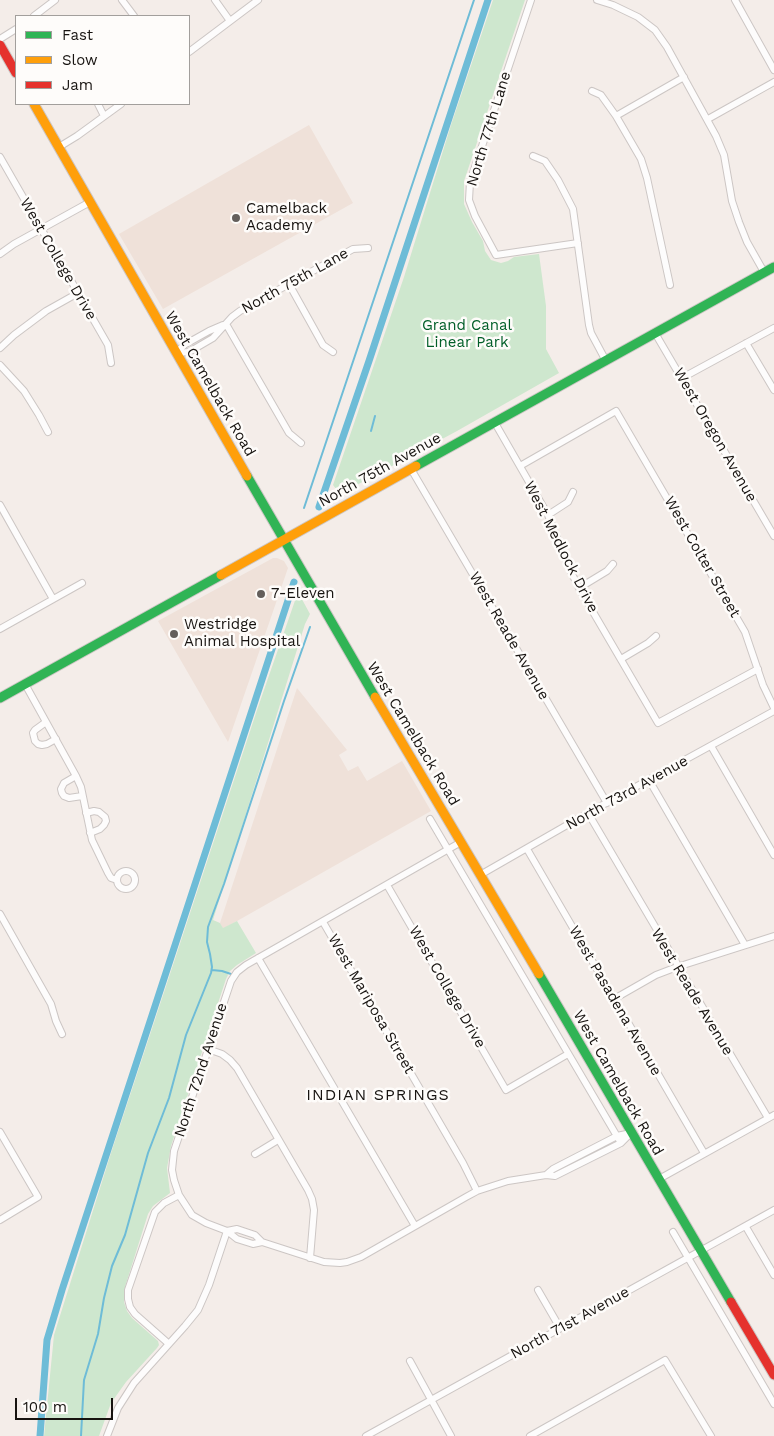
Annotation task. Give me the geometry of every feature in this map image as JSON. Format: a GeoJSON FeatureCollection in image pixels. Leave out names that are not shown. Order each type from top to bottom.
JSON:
{"type":"FeatureCollection","features":[{"type":"Feature","properties":{"kind":"main road"},"geometry":{"type":"LineString","coordinates":[[0,45],[15,71]]}},
{"type":"Feature","properties":{"kind":"main road","name":"West Camelback Road"},"geometry":{"type":"LineString","coordinates":[[35,105],[284,540],[774,1375]]}},
{"type":"Feature","properties":{"kind":"main road","name":"North 75th Avenue"},"geometry":{"type":"LineString","coordinates":[[0,698],[774,267]]}},
{"type":"Feature","properties":{"kind":"street"},"geometry":{"type":"LineString","coordinates":[[35,15],[54,0]]}},
{"type":"Feature","properties":{"kind":"street"},"geometry":{"type":"LineString","coordinates":[[122,0],[133,15]]}},
{"type":"Feature","properties":{"kind":"street"},"geometry":{"type":"LineString","coordinates":[[215,0],[230,21]]}},
{"type":"Feature","properties":{"kind":"street"},"geometry":{"type":"LineString","coordinates":[[190,51],[258,0]]}},
{"type":"Feature","properties":{"kind":"street","name":"North 77th Lane"},"geometry":{"type":"LineString","coordinates":[[531,0],[470,182],[471,209],[496,255],[578,243]]}},
{"type":"Feature","properties":{"kind":"street"},"geometry":{"type":"LineString","coordinates":[[597,0],[614,2],[638,17],[654,30],[667,47],[708,119],[724,155],[732,201],[739,222],[747,242],[764,272]]}},
{"type":"Feature","properties":{"kind":"street"},"geometry":{"type":"LineString","coordinates":[[735,0],[774,70]]}},
{"type":"Feature","properties":{"kind":"street"},"geometry":{"type":"LineString","coordinates":[[43,9],[47,15]]}},
{"type":"Feature","properties":{"kind":"street"},"geometry":{"type":"LineString","coordinates":[[0,39],[15,30]]}},
{"type":"Feature","properties":{"kind":"street"},"geometry":{"type":"LineString","coordinates":[[616,116],[684,77]]}},
{"type":"Feature","properties":{"kind":"street"},"geometry":{"type":"LineString","coordinates":[[708,119],[774,82]]}},
{"type":"Feature","properties":{"kind":"street"},"geometry":{"type":"LineString","coordinates":[[592,91],[601,94],[616,116],[640,159],[647,178],[670,285]]}},
{"type":"Feature","properties":{"kind":"street"},"geometry":{"type":"LineString","coordinates":[[98,105],[104,116]]}},
{"type":"Feature","properties":{"kind":"street"},"geometry":{"type":"LineString","coordinates":[[58,147],[120,105]]}},
{"type":"Feature","properties":{"kind":"street","name":"West College Drive"},"geometry":{"type":"LineString","coordinates":[[0,156],[108,345],[111,363]]}},
{"type":"Feature","properties":{"kind":"street"},"geometry":{"type":"LineString","coordinates":[[533,156],[545,161],[573,209],[588,325],[606,361]]}},
{"type":"Feature","properties":{"kind":"street"},"geometry":{"type":"LineString","coordinates":[[0,254],[90,202]]}},
{"type":"Feature","properties":{"kind":"street","name":"North 75th Lane"},"geometry":{"type":"LineString","coordinates":[[176,353],[186,343],[226,324],[240,310],[353,248],[368,248]]}},
{"type":"Feature","properties":{"kind":"street"},"geometry":{"type":"LineString","coordinates":[[289,284],[323,346],[333,352]]}},
{"type":"Feature","properties":{"kind":"street"},"geometry":{"type":"LineString","coordinates":[[0,348],[46,311],[78,293]]}},
{"type":"Feature","properties":{"kind":"street"},"geometry":{"type":"LineString","coordinates":[[226,324],[289,433],[301,443]]}},
{"type":"Feature","properties":{"kind":"street"},"geometry":{"type":"LineString","coordinates":[[682,378],[774,328]]}},
{"type":"Feature","properties":{"kind":"street","name":"West Oregon Avenue"},"geometry":{"type":"LineString","coordinates":[[655,333],[774,536]]}},
{"type":"Feature","properties":{"kind":"street"},"geometry":{"type":"LineString","coordinates":[[746,343],[774,390]]}},
{"type":"Feature","properties":{"kind":"street"},"geometry":{"type":"LineString","coordinates":[[0,365],[24,392],[48,432]]}},
{"type":"Feature","properties":{"kind":"street","name":"West Colter Street"},"geometry":{"type":"LineString","coordinates":[[520,466],[616,411],[745,632],[763,685],[774,710]]}},
{"type":"Feature","properties":{"kind":"street","name":"West Medlock Drive"},"geometry":{"type":"LineString","coordinates":[[495,423],[548,515],[579,588],[658,723],[758,669]]}},
{"type":"Feature","properties":{"kind":"street","name":"West Reade Avenue"},"geometry":{"type":"LineString","coordinates":[[411,469],[607,803]]}},
{"type":"Feature","properties":{"kind":"street"},"geometry":{"type":"LineString","coordinates":[[548,515],[568,502],[573,492]]}},
{"type":"Feature","properties":{"kind":"street"},"geometry":{"type":"LineString","coordinates":[[0,505],[53,599]]}},
{"type":"Feature","properties":{"kind":"street"},"geometry":{"type":"LineString","coordinates":[[579,588],[607,571],[613,564]]}},
{"type":"Feature","properties":{"kind":"street"},"geometry":{"type":"LineString","coordinates":[[0,629],[82,583]]}},
{"type":"Feature","properties":{"kind":"street"},"geometry":{"type":"LineString","coordinates":[[621,659],[656,636]]}},
{"type":"Feature","properties":{"kind":"street"},"geometry":{"type":"LineString","coordinates":[[25,684],[76,776],[90,833],[97,852],[111,878],[116,880]]}},
{"type":"Feature","properties":{"kind":"street","name":"North 73rd Avenue"},"geometry":{"type":"LineString","coordinates":[[480,875],[774,710]]}},
{"type":"Feature","properties":{"kind":"street"},"geometry":{"type":"LineString","coordinates":[[46,722],[33,733],[35,741],[42,745],[56,739]]}},
{"type":"Feature","properties":{"kind":"street"},"geometry":{"type":"LineString","coordinates":[[711,746],[774,855]]}},
{"type":"Feature","properties":{"kind":"street"},"geometry":{"type":"LineString","coordinates":[[76,776],[64,784],[61,789],[64,796],[69,798],[82,796]]}},
{"type":"Feature","properties":{"kind":"street"},"geometry":{"type":"LineString","coordinates":[[649,780],[745,945]]}},
{"type":"Feature","properties":{"kind":"street"},"geometry":{"type":"LineString","coordinates":[[86,813],[99,812],[105,817],[106,821],[100,829],[90,833]]}},
{"type":"Feature","properties":{"kind":"street","name":"West Reade Avenue"},"geometry":{"type":"LineString","coordinates":[[588,814],[677,967],[771,1117]]}},
{"type":"Feature","properties":{"kind":"street","name":"West Camelback Road"},"geometry":{"type":"LineString","coordinates":[[430,818],[621,1143]]}},
{"type":"Feature","properties":{"kind":"street"},"geometry":{"type":"LineString","coordinates":[[415,1226],[258,958],[461,842]]}},
{"type":"Feature","properties":{"kind":"street","name":"West Pasadena Avenue"},"geometry":{"type":"LineString","coordinates":[[527,849],[704,1153]]}},
{"type":"Feature","properties":{"kind":"street","name":"West College Drive"},"geometry":{"type":"LineString","coordinates":[[387,885],[506,1090],[568,1054]]}},
{"type":"Feature","properties":{"kind":"street"},"geometry":{"type":"LineString","coordinates":[[0,914],[51,1004],[62,1034]]}},
{"type":"Feature","properties":{"kind":"street","name":"West Mariposa Street"},"geometry":{"type":"LineString","coordinates":[[323,922],[463,1163],[477,1191]]}},
{"type":"Feature","properties":{"kind":"street"},"geometry":{"type":"LineString","coordinates":[[614,999],[656,975],[774,936]]}},
{"type":"Feature","properties":{"kind":"street","name":"North 72nd Avenue"},"geometry":{"type":"LineString","coordinates":[[227,1231],[199,1220],[188,1210],[174,1180],[172,1161],[222,1004],[234,975],[258,958]]}},
{"type":"Feature","properties":{"kind":"street"},"geometry":{"type":"LineString","coordinates":[[208,1050],[222,1054],[236,1068],[312,1199],[314,1210],[310,1258]]}},
{"type":"Feature","properties":{"kind":"street"},"geometry":{"type":"LineString","coordinates":[[659,1179],[771,1117]]}},
{"type":"Feature","properties":{"kind":"street"},"geometry":{"type":"LineString","coordinates":[[0,1132],[38,1197],[0,1220]]}},
{"type":"Feature","properties":{"kind":"street"},"geometry":{"type":"LineString","coordinates":[[546,1175],[552,1169],[616,1136],[632,1132]]}},
{"type":"Feature","properties":{"kind":"street"},"geometry":{"type":"LineString","coordinates":[[227,1231],[237,1229],[255,1235],[262,1242],[310,1258],[324,1262],[340,1263],[361,1257],[477,1191],[508,1181],[546,1175],[555,1176],[621,1143],[632,1132]]}},
{"type":"Feature","properties":{"kind":"street"},"geometry":{"type":"LineString","coordinates":[[255,1154],[278,1140]]}},
{"type":"Feature","properties":{"kind":"street"},"geometry":{"type":"LineString","coordinates":[[587,1151],[591,1158]]}},
{"type":"Feature","properties":{"kind":"street"},"geometry":{"type":"LineString","coordinates":[[169,1344],[130,1308],[128,1290],[155,1212],[164,1203],[180,1195]]}},
{"type":"Feature","properties":{"kind":"street","name":"North 71st Avenue"},"geometry":{"type":"LineString","coordinates":[[366,1436],[774,1210]]}},
{"type":"Feature","properties":{"kind":"street"},"geometry":{"type":"LineString","coordinates":[[746,1226],[774,1275]]}},
{"type":"Feature","properties":{"kind":"street"},"geometry":{"type":"LineString","coordinates":[[227,1231],[237,1240],[253,1244],[262,1242]]}},
{"type":"Feature","properties":{"kind":"street"},"geometry":{"type":"LineString","coordinates":[[107,1436],[113,1418],[125,1396],[198,1310],[209,1285],[227,1231]]}},
{"type":"Feature","properties":{"kind":"street"},"geometry":{"type":"LineString","coordinates":[[672,1232],[774,1404]]}},
{"type":"Feature","properties":{"kind":"street"},"geometry":{"type":"LineString","coordinates":[[538,1290],[560,1328]]}},
{"type":"Feature","properties":{"kind":"street"},"geometry":{"type":"LineString","coordinates":[[530,1436],[542,1433],[665,1360],[710,1436]]}},
{"type":"Feature","properties":{"kind":"street"},"geometry":{"type":"LineString","coordinates":[[410,1361],[451,1436]]}},
{"type":"Feature","properties":{"kind":"shaded area","name":"Camelback Academy"},"geometry":{"type":"Polygon","coordinates":[[[309,125],[353,203],[163,309],[119,234],[309,125]]]}},
{"type":"Feature","properties":{"kind":"shaded area"},"geometry":{"type":"Polygon","coordinates":[[[273,558],[284,561],[288,568],[228,742],[158,621],[273,558]]]}},
{"type":"Feature","properties":{"kind":"shaded area"},"geometry":{"type":"Polygon","coordinates":[[[297,688],[347,750],[339,755],[348,771],[358,766],[367,781],[402,761],[431,811],[223,929],[220,923],[297,688]]]}},
{"type":"Feature","properties":{"kind":"green space","name":"Grand Canal Linear Park"},"geometry":{"type":"Polygon","coordinates":[[[493,0],[525,0],[464,181],[464,204],[491,260],[501,263],[514,257],[539,254],[546,306],[546,349],[559,373],[340,494],[333,485],[404,277],[451,125],[493,0]]]}},
{"type":"Feature","properties":{"kind":"green space"},"geometry":{"type":"Polygon","coordinates":[[[298,592],[310,614],[305,624],[213,920],[220,923],[223,928],[237,921],[256,953],[230,971],[226,979],[171,1146],[167,1168],[170,1193],[153,1206],[148,1214],[125,1287],[124,1302],[127,1311],[132,1318],[158,1341],[159,1345],[126,1382],[111,1403],[99,1436],[44,1436],[54,1335],[111,1153],[257,710],[298,592]]]}},
{"type":"Feature","properties":{"kind":"waterway"},"geometry":{"type":"LineString","coordinates":[[304,508],[474,0]]}},
{"type":"Feature","properties":{"kind":"waterway"},"geometry":{"type":"LineString","coordinates":[[319,507],[488,0]]}},
{"type":"Feature","properties":{"kind":"waterway"},"geometry":{"type":"LineString","coordinates":[[371,431],[375,416]]}},
{"type":"Feature","properties":{"kind":"waterway"},"geometry":{"type":"LineString","coordinates":[[40,1436],[47,1340],[294,582]]}},
{"type":"Feature","properties":{"kind":"waterway"},"geometry":{"type":"LineString","coordinates":[[81,1436],[84,1380],[98,1334],[112,1266],[125,1235],[148,1153],[169,1098],[186,1035],[211,973],[212,967],[207,942],[208,927],[310,627]]}},
{"type":"Feature","properties":{"kind":"waterway"},"geometry":{"type":"LineString","coordinates":[[212,970],[234,975]]}},
{"type":"Feature","properties":{"kind":"traffic: fast"},"geometry":{"type":"LineString","coordinates":[[416,466],[774,267]]}},
{"type":"Feature","properties":{"kind":"traffic: fast"},"geometry":{"type":"LineString","coordinates":[[247,476],[375,697]]}},
{"type":"Feature","properties":{"kind":"traffic: fast"},"geometry":{"type":"LineString","coordinates":[[0,698],[221,575]]}},
{"type":"Feature","properties":{"kind":"traffic: fast"},"geometry":{"type":"LineString","coordinates":[[539,974],[731,1302]]}},
{"type":"Feature","properties":{"kind":"traffic: slow"},"geometry":{"type":"LineString","coordinates":[[35,105],[247,476]]}},
{"type":"Feature","properties":{"kind":"traffic: slow"},"geometry":{"type":"LineString","coordinates":[[221,575],[416,466]]}},
{"type":"Feature","properties":{"kind":"traffic: slow"},"geometry":{"type":"LineString","coordinates":[[375,697],[539,974]]}},
{"type":"Feature","properties":{"kind":"traffic: jam"},"geometry":{"type":"LineString","coordinates":[[0,45],[15,71]]}},
{"type":"Feature","properties":{"kind":"traffic: jam"},"geometry":{"type":"LineString","coordinates":[[731,1302],[774,1375]]}},
{"type":"Feature","properties":{"kind":"place","name":"Camelback Academy"},"geometry":{"type":"Point","coordinates":[236,218]}},
{"type":"Feature","properties":{"kind":"place","name":"7-Eleven"},"geometry":{"type":"Point","coordinates":[261,594]}},
{"type":"Feature","properties":{"kind":"place","name":"Westridge Animal Hospital"},"geometry":{"type":"Point","coordinates":[174,634]}},
{"type":"Feature","properties":{"kind":"district","name":"INDIAN SPRINGS"},"geometry":{"type":"Point","coordinates":[378,1095]}}]}
